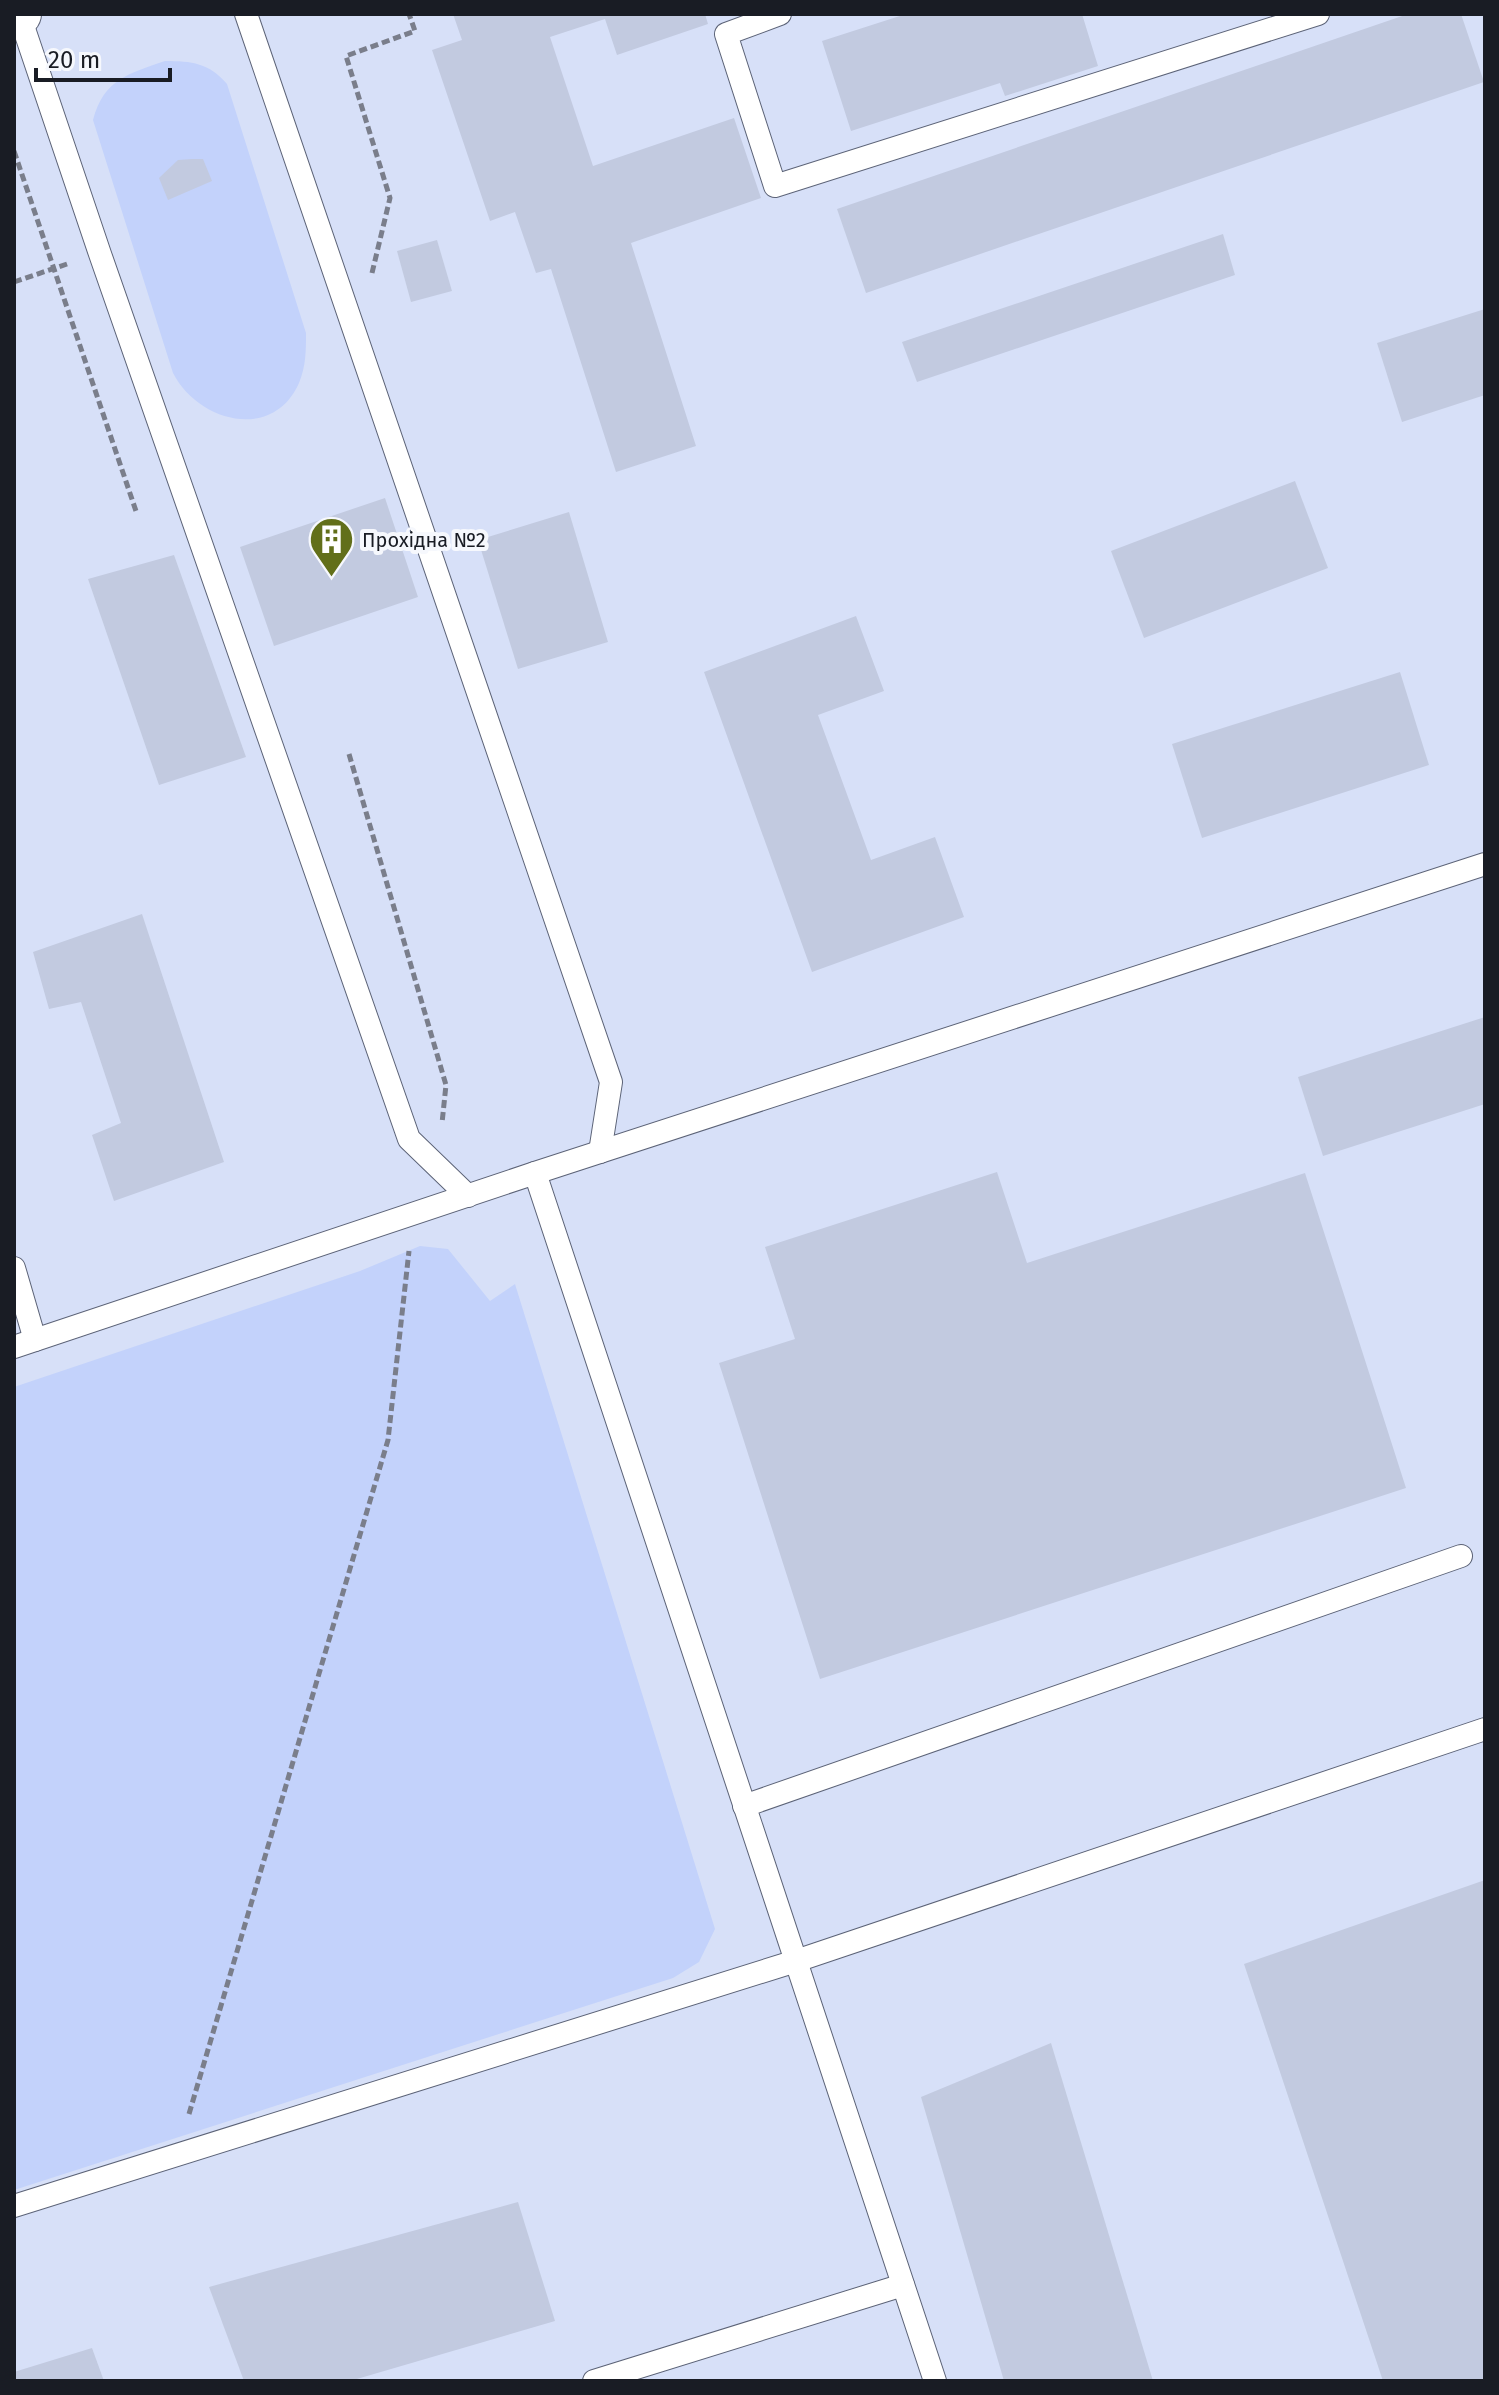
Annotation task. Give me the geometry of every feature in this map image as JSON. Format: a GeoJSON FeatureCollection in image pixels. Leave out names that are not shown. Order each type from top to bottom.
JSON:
{"type":"FeatureCollection","features":[{"type":"Feature","properties":{"kind":"lane"},"geometry":{"type":"LineString","coordinates":[[246,14],[611,1082],[600,1152]]}},
{"type":"Feature","properties":{"kind":"lane"},"geometry":{"type":"LineString","coordinates":[[780,14],[726,34],[775,186],[1318,14]]}},
{"type":"Feature","properties":{"kind":"lane"},"geometry":{"type":"LineString","coordinates":[[16,15],[409,1139],[468,1196]]}},
{"type":"Feature","properties":{"kind":"lane"},"geometry":{"type":"LineString","coordinates":[[14,1268],[25,1344],[535,1173],[1485,864]]}},
{"type":"Feature","properties":{"kind":"lane"},"geometry":{"type":"LineString","coordinates":[[535,1173],[935,2381]]}},
{"type":"Feature","properties":{"kind":"lane"},"geometry":{"type":"LineString","coordinates":[[744,1806],[1461,1556]]}},
{"type":"Feature","properties":{"kind":"lane"},"geometry":{"type":"LineString","coordinates":[[14,2206],[796,1961],[1485,1729]]}},
{"type":"Feature","properties":{"kind":"lane"},"geometry":{"type":"LineString","coordinates":[[594,2381],[903,2285]]}},
{"type":"Feature","properties":{"kind":"path"},"geometry":{"type":"LineString","coordinates":[[358,340],[390,198],[346,56],[415,31],[409,14]]}},
{"type":"Feature","properties":{"kind":"path"},"geometry":{"type":"LineString","coordinates":[[14,151],[137,514]]}},
{"type":"Feature","properties":{"kind":"path"},"geometry":{"type":"LineString","coordinates":[[14,282],[100,254]]}},
{"type":"Feature","properties":{"kind":"path"},"geometry":{"type":"LineString","coordinates":[[349,754],[446,1085],[437,1166]]}},
{"type":"Feature","properties":{"kind":"path"},"geometry":{"type":"LineString","coordinates":[[177,2155],[388,1440],[413,1214]]}},
{"type":"Feature","properties":{"kind":"shaded area"},"geometry":{"type":"Polygon","coordinates":[[[14,14],[1485,14],[1485,2381],[14,2381],[14,14]]]}},
{"type":"Feature","properties":{"kind":"shaded area"},"geometry":{"type":"Polygon","coordinates":[[[165,61],[199,65],[214,72],[227,84],[306,333],[306,352],[299,383],[287,402],[272,413],[254,419],[217,413],[200,404],[173,373],[93,120],[104,95],[119,80],[165,61]]]}},
{"type":"Feature","properties":{"kind":"shaded area"},"geometry":{"type":"Polygon","coordinates":[[[420,1246],[448,1249],[490,1301],[515,1284],[715,1929],[699,1962],[673,1978],[14,2190],[14,1387],[360,1271],[420,1246]]]}},
{"type":"Feature","properties":{"kind":"building"},"geometry":{"type":"Polygon","coordinates":[[[453,14],[705,14],[708,24],[617,55],[605,19],[550,37],[593,166],[734,118],[761,198],[631,243],[696,446],[616,472],[551,269],[536,273],[515,212],[490,221],[432,50],[462,40],[453,14]]]}},
{"type":"Feature","properties":{"kind":"building"},"geometry":{"type":"Polygon","coordinates":[[[906,14],[1082,14],[1098,66],[1005,96],[1000,83],[851,131],[822,41],[906,14]]]}},
{"type":"Feature","properties":{"kind":"building"},"geometry":{"type":"Polygon","coordinates":[[[1408,14],[1461,14],[1484,82],[866,293],[837,209],[1408,14]]]}},
{"type":"Feature","properties":{"kind":"building"},"geometry":{"type":"Polygon","coordinates":[[[203,159],[212,181],[168,200],[159,178],[178,160],[203,159]]]}},
{"type":"Feature","properties":{"kind":"building"},"geometry":{"type":"Polygon","coordinates":[[[1223,234],[1235,275],[917,382],[902,342],[1223,234]]]}},
{"type":"Feature","properties":{"kind":"building"},"geometry":{"type":"Polygon","coordinates":[[[437,240],[452,291],[411,302],[397,251],[437,240]]]}},
{"type":"Feature","properties":{"kind":"building"},"geometry":{"type":"Polygon","coordinates":[[[1485,309],[1485,395],[1402,422],[1377,343],[1485,309]]]}},
{"type":"Feature","properties":{"kind":"building"},"geometry":{"type":"Polygon","coordinates":[[[1295,481],[1328,568],[1144,638],[1111,551],[1295,481]]]}},
{"type":"Feature","properties":{"kind":"building","name":"Прохідна №2"},"geometry":{"type":"Polygon","coordinates":[[[385,498],[418,597],[274,646],[240,547],[385,498]]]}},
{"type":"Feature","properties":{"kind":"building"},"geometry":{"type":"Polygon","coordinates":[[[569,512],[608,642],[518,669],[478,540],[569,512]]]}},
{"type":"Feature","properties":{"kind":"building"},"geometry":{"type":"Polygon","coordinates":[[[174,555],[246,757],[159,785],[88,579],[174,555]]]}},
{"type":"Feature","properties":{"kind":"building"},"geometry":{"type":"Polygon","coordinates":[[[856,616],[884,691],[818,715],[871,860],[935,837],[964,917],[812,972],[704,672],[856,616]]]}},
{"type":"Feature","properties":{"kind":"building"},"geometry":{"type":"Polygon","coordinates":[[[1400,672],[1429,765],[1202,838],[1172,744],[1400,672]]]}},
{"type":"Feature","properties":{"kind":"building"},"geometry":{"type":"Polygon","coordinates":[[[142,914],[224,1162],[114,1201],[92,1135],[121,1123],[81,1002],[49,1009],[33,952],[142,914]]]}},
{"type":"Feature","properties":{"kind":"building"},"geometry":{"type":"Polygon","coordinates":[[[1485,1017],[1485,1104],[1323,1156],[1298,1077],[1485,1017]]]}},
{"type":"Feature","properties":{"kind":"building"},"geometry":{"type":"Polygon","coordinates":[[[997,1172],[1027,1263],[1305,1173],[1406,1488],[820,1679],[719,1363],[795,1339],[765,1247],[997,1172]]]}},
{"type":"Feature","properties":{"kind":"building"},"geometry":{"type":"Polygon","coordinates":[[[1485,1880],[1485,2381],[1383,2381],[1244,1964],[1485,1880]]]}},
{"type":"Feature","properties":{"kind":"building"},"geometry":{"type":"Polygon","coordinates":[[[1051,2043],[1153,2381],[1004,2381],[921,2097],[1051,2043]]]}},
{"type":"Feature","properties":{"kind":"building"},"geometry":{"type":"Polygon","coordinates":[[[518,2202],[555,2321],[350,2381],[244,2381],[209,2287],[518,2202]]]}},
{"type":"Feature","properties":{"kind":"building"},"geometry":{"type":"Polygon","coordinates":[[[92,2348],[104,2381],[14,2381],[14,2372],[92,2348]]]}},
{"type":"Feature","properties":{"kind":"place","name":"Прохідна №2"},"geometry":{"type":"Point","coordinates":[331,579]}}]}
